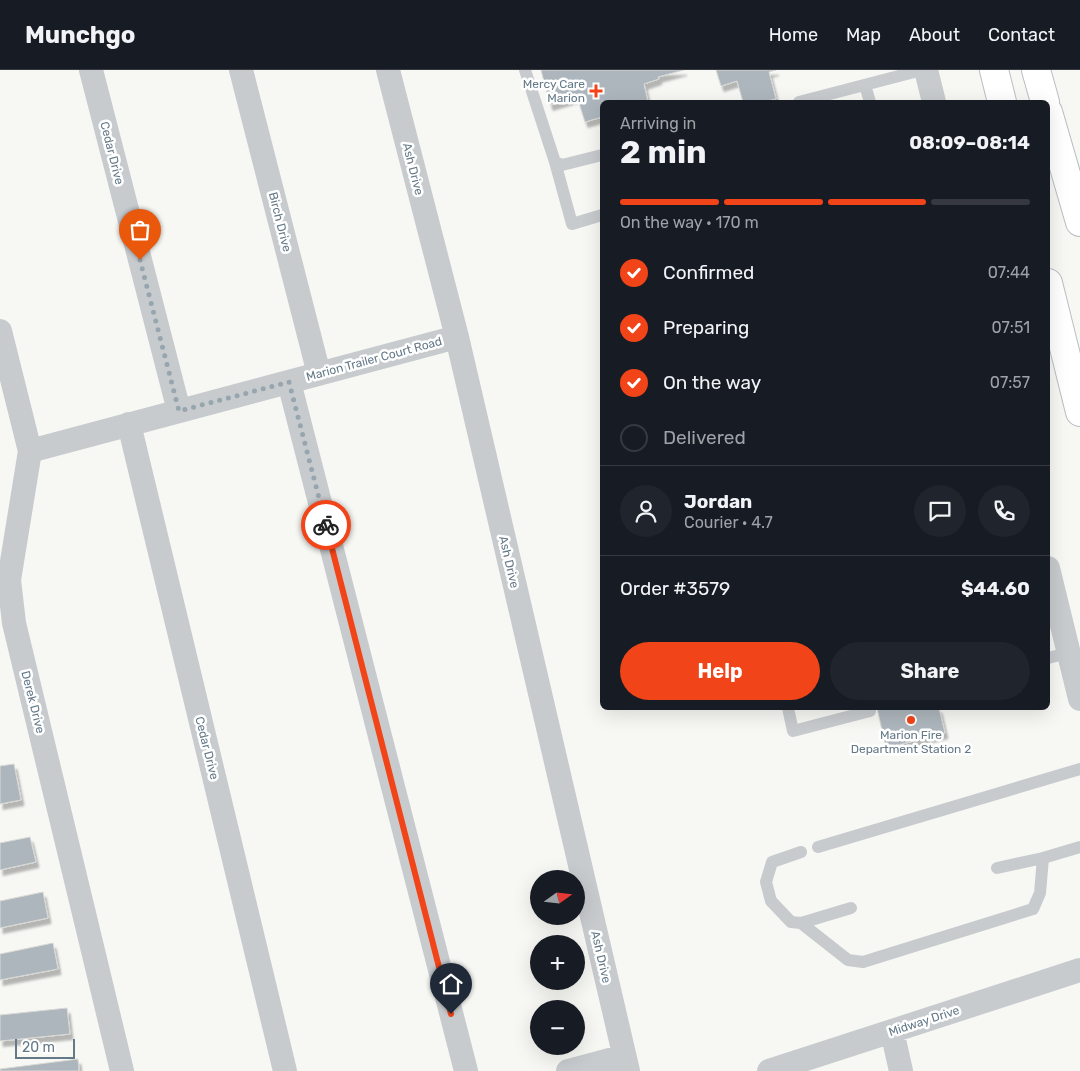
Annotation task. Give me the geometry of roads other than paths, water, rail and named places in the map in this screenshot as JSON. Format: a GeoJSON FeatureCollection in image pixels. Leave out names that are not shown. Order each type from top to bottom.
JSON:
{"type":"FeatureCollection","features":[{"type":"Feature","properties":{"kind":"main road"},"geometry":{"type":"LineString","coordinates":[[994,70],[1002,100]]}},
{"type":"Feature","properties":{"kind":"main road"},"geometry":{"type":"LineString","coordinates":[[1036,70],[1044,100]]}},
{"type":"Feature","properties":{"kind":"main road"},"geometry":{"type":"LineString","coordinates":[[1050,119],[1080,222]]}},
{"type":"Feature","properties":{"kind":"main road"},"geometry":{"type":"LineString","coordinates":[[1050,291],[1080,412]]}},
{"type":"Feature","properties":{"kind":"street","name":"Cedar Drive"},"geometry":{"type":"LineString","coordinates":[[91,70],[179,411]]}},
{"type":"Feature","properties":{"kind":"street","name":"Birch Drive"},"geometry":{"type":"LineString","coordinates":[[241,70],[319,374]]}},
{"type":"Feature","properties":{"kind":"street","name":"Ash Drive"},"geometry":{"type":"LineString","coordinates":[[388,70],[457,337],[626,1063]]}},
{"type":"Feature","properties":{"kind":"street"},"geometry":{"type":"LineString","coordinates":[[926,70],[934,100]]}},
{"type":"Feature","properties":{"kind":"street","name":"Derek Drive"},"geometry":{"type":"LineString","coordinates":[[0,330],[30,451],[9,580],[14,623],[122,1071]]}},
{"type":"Feature","properties":{"kind":"street","name":"Marion Trailer Court Road"},"geometry":{"type":"LineString","coordinates":[[30,451],[457,337]]}},
{"type":"Feature","properties":{"kind":"street"},"geometry":{"type":"LineString","coordinates":[[289,382],[466,1071]]}},
{"type":"Feature","properties":{"kind":"street","name":"Cedar Drive"},"geometry":{"type":"LineString","coordinates":[[129,424],[285,1071]]}},
{"type":"Feature","properties":{"kind":"street"},"geometry":{"type":"LineString","coordinates":[[1050,578],[1065,654],[1080,699]]}},
{"type":"Feature","properties":{"kind":"street","name":"Midway Drive"},"geometry":{"type":"LineString","coordinates":[[769,1071],[1080,970]]}},
{"type":"Feature","properties":{"kind":"street"},"geometry":{"type":"LineString","coordinates":[[892,1031],[901,1071]]}},
{"type":"Feature","properties":{"kind":"street"},"geometry":{"type":"LineString","coordinates":[[568,1071],[626,1063]]}},
{"type":"Feature","properties":{"kind":"lane"},"geometry":{"type":"LineString","coordinates":[[524,70],[555,162],[572,224],[600,216]]}},
{"type":"Feature","properties":{"kind":"lane"},"geometry":{"type":"LineString","coordinates":[[807,100],[922,70]]}},
{"type":"Feature","properties":{"kind":"lane"},"geometry":{"type":"LineString","coordinates":[[865,85],[869,100]]}},
{"type":"Feature","properties":{"kind":"lane"},"geometry":{"type":"LineString","coordinates":[[555,162],[562,165],[600,156]]}},
{"type":"Feature","properties":{"kind":"lane"},"geometry":{"type":"LineString","coordinates":[[788,710],[793,731],[870,711]]}},
{"type":"Feature","properties":{"kind":"lane"},"geometry":{"type":"LineString","coordinates":[[818,847],[1080,769]]}},
{"type":"Feature","properties":{"kind":"lane"},"geometry":{"type":"LineString","coordinates":[[997,868],[1043,858],[1080,847]]}},
{"type":"Feature","properties":{"kind":"lane"},"geometry":{"type":"LineString","coordinates":[[801,852],[772,862],[766,882],[771,901],[791,922],[801,923],[851,908]]}},
{"type":"Feature","properties":{"kind":"lane"},"geometry":{"type":"LineString","coordinates":[[801,923],[848,960],[863,962],[1033,909],[1040,893],[1043,858]]}},
{"type":"Feature","properties":{"kind":"place","name":"Mercy Care Marion"},"geometry":{"type":"Point","coordinates":[596,91]}},
{"type":"Feature","properties":{"kind":"place","name":"Marion Fire Department Station 2"},"geometry":{"type":"Point","coordinates":[911,720]}}]}
